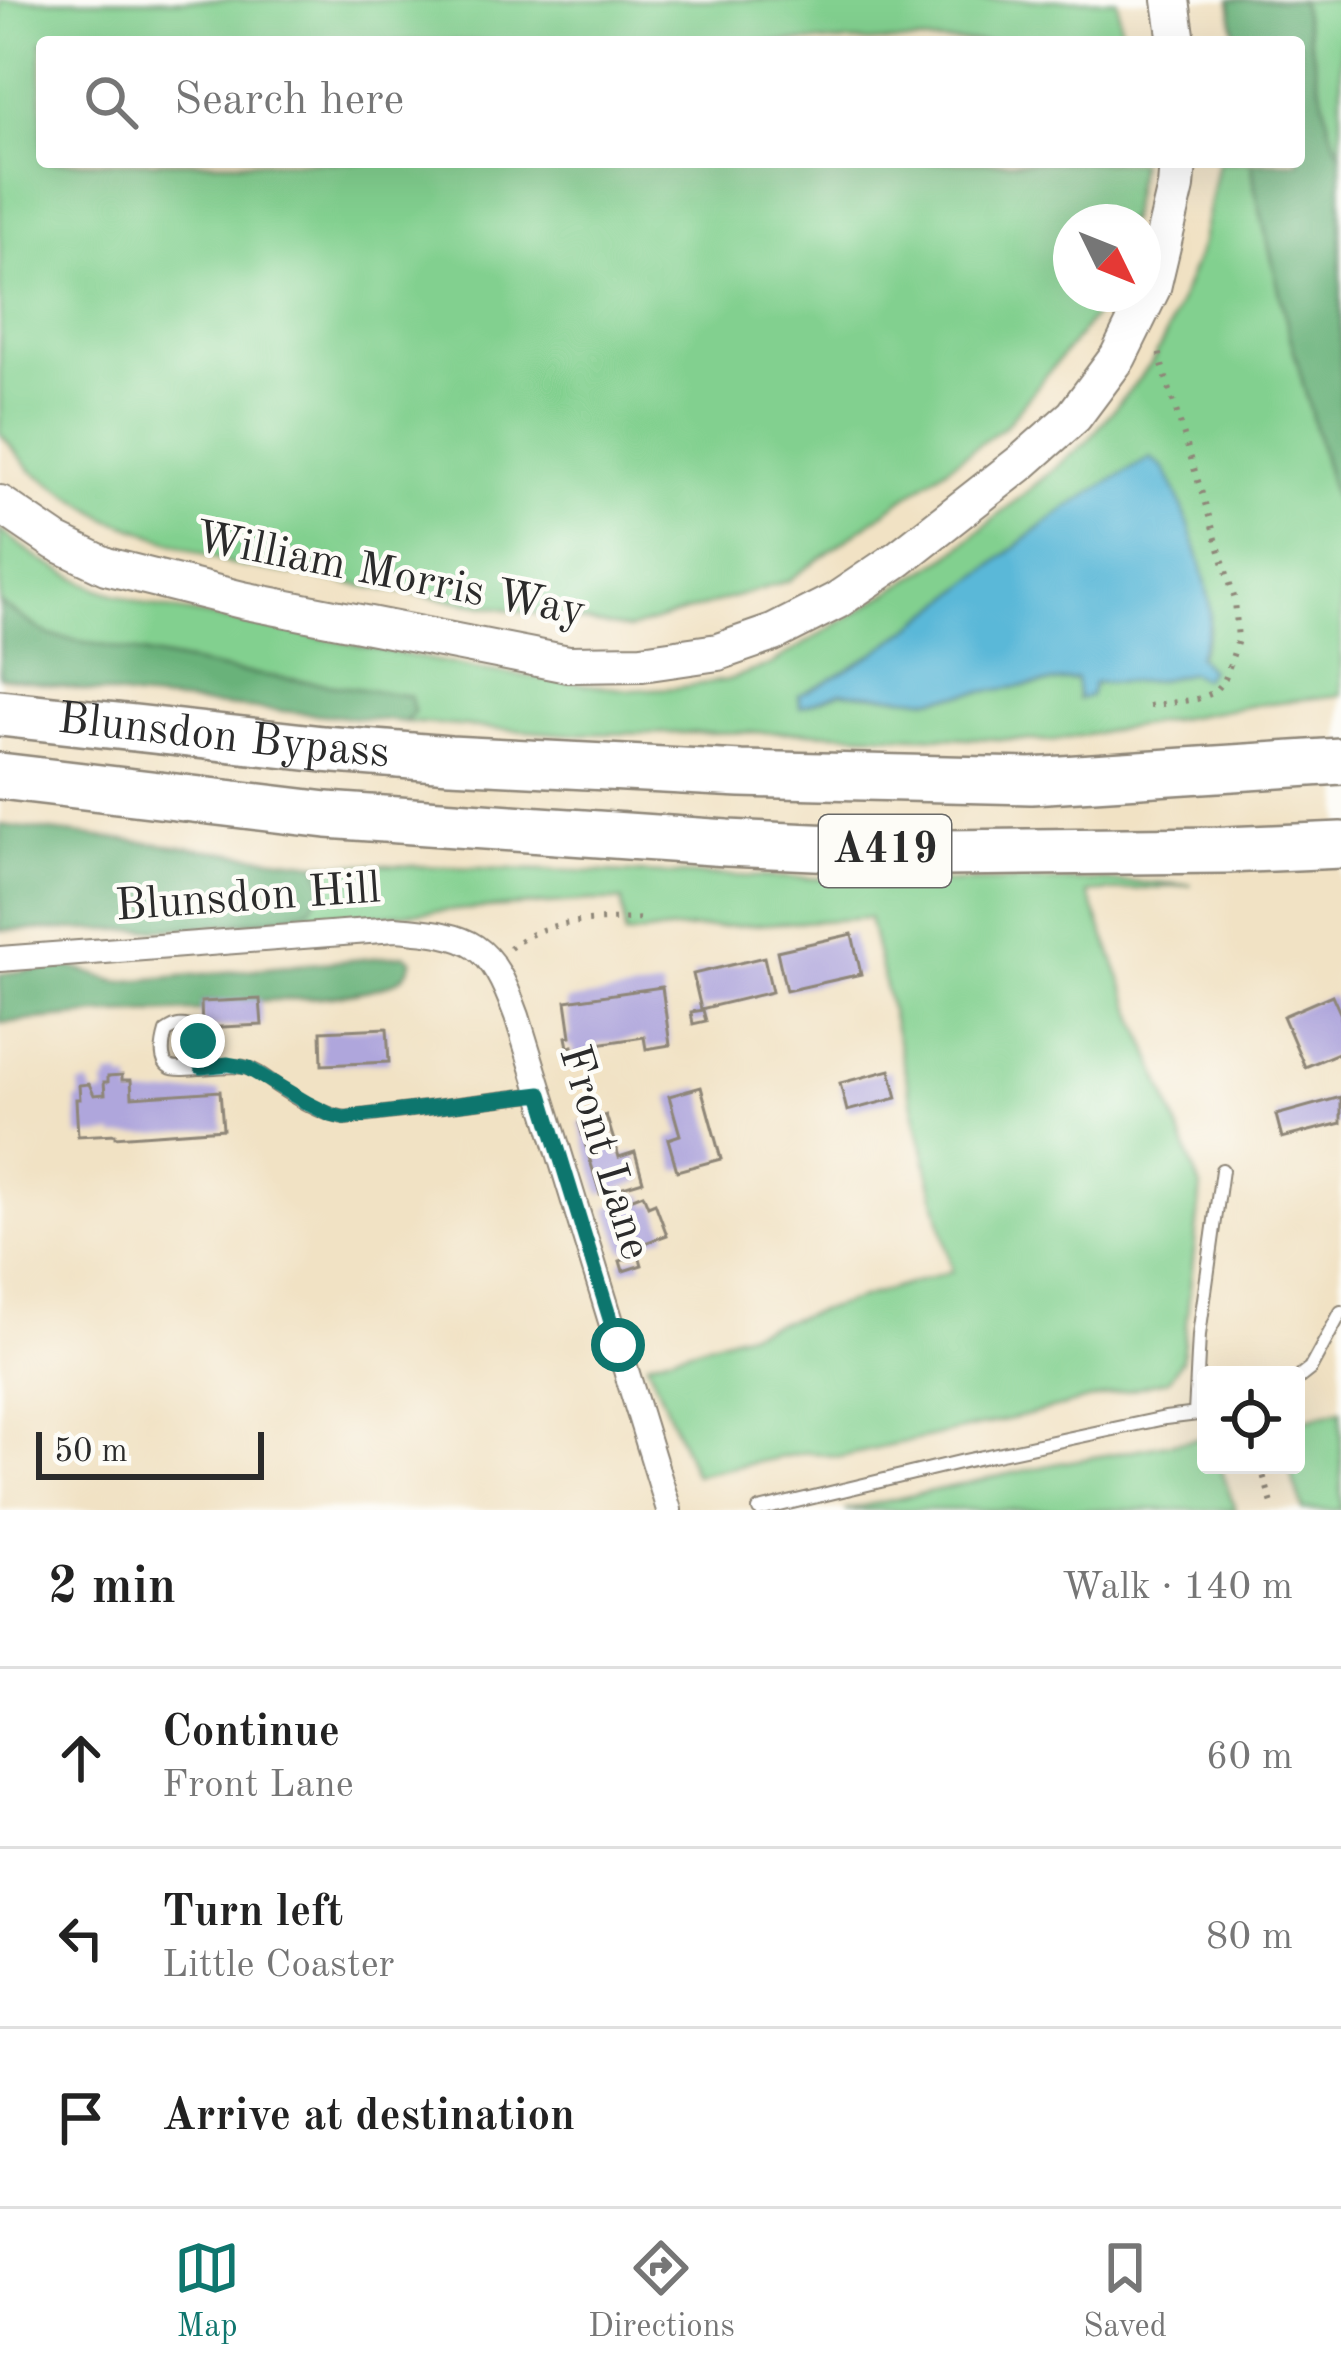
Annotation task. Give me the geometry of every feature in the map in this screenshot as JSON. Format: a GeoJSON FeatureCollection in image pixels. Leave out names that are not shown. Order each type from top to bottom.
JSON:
{"type":"FeatureCollection","features":[{"type":"Feature","properties":{"kind":"highway","name":"Blunsdon Bypass"},"geometry":{"type":"LineString","coordinates":[[0,713],[450,759],[741,774],[1031,781],[1341,761]]}},
{"type":"Feature","properties":{"kind":"highway","name":"Blunsdon Bypass"},"geometry":{"type":"LineString","coordinates":[[0,776],[327,815],[727,843],[942,853],[1341,845]]}},
{"type":"Feature","properties":{"kind":"street"},"geometry":{"type":"LineString","coordinates":[[1171,0],[1176,36]]}},
{"type":"Feature","properties":{"kind":"street","name":"William Morris Way"},"geometry":{"type":"LineString","coordinates":[[0,504],[56,542],[106,566],[242,600],[568,664],[642,663],[718,652],[773,633],[836,602],[898,559],[1074,416],[1118,357],[1152,288],[1178,168]]}},
{"type":"Feature","properties":{"kind":"street","name":"Blunsdon Hill"},"geometry":{"type":"LineString","coordinates":[[0,959],[395,929],[457,938],[480,949],[493,962]]}},
{"type":"Feature","properties":{"kind":"street","name":"Front Lane"},"geometry":{"type":"LineString","coordinates":[[493,962],[504,979],[541,1094],[668,1510]]}},
{"type":"Feature","properties":{"kind":"lane"},"geometry":{"type":"LineString","coordinates":[[201,1067],[248,1068],[307,1103],[344,1118],[541,1094]]}},
{"type":"Feature","properties":{"kind":"lane"},"geometry":{"type":"LineString","coordinates":[[1199,1366],[1198,1335],[1222,1170]]}},
{"type":"Feature","properties":{"kind":"lane"},"geometry":{"type":"LineString","coordinates":[[1305,1373],[1341,1312]]}},
{"type":"Feature","properties":{"kind":"lane"},"geometry":{"type":"LineString","coordinates":[[759,1510],[964,1461],[1197,1414]]}},
{"type":"Feature","properties":{"kind":"path"},"geometry":{"type":"LineString","coordinates":[[1136,323],[1157,333],[1162,365],[1235,600],[1238,640],[1225,679],[1213,693],[1149,706]]}},
{"type":"Feature","properties":{"kind":"path"},"geometry":{"type":"LineString","coordinates":[[493,962],[521,939],[550,926],[648,919]]}},
{"type":"Feature","properties":{"kind":"path"},"geometry":{"type":"LineString","coordinates":[[1263,1474],[1274,1510]]}},
{"type":"Feature","properties":{"kind":"green space"},"geometry":{"type":"Polygon","coordinates":[[[0,0],[1117,0],[1122,36],[36,36],[36,168],[1138,168],[1131,204],[1053,204],[1053,312],[1097,312],[1005,426],[788,581],[629,629],[234,565],[108,519],[32,471],[0,433],[0,0]]]}},
{"type":"Feature","properties":{"kind":"green space"},"geometry":{"type":"Polygon","coordinates":[[[1230,0],[1300,0],[1330,129],[1341,155],[1341,523],[1290,336],[1253,168],[1305,168],[1305,36],[1235,36],[1230,0]]]}},
{"type":"Feature","properties":{"kind":"green space"},"geometry":{"type":"Polygon","coordinates":[[[1300,0],[1341,0],[1341,155],[1330,129],[1300,0]]]}},
{"type":"Feature","properties":{"kind":"green space"},"geometry":{"type":"Polygon","coordinates":[[[1217,168],[1253,168],[1290,336],[1341,523],[1341,695],[1051,741],[805,732],[566,734],[405,722],[414,712],[410,696],[233,671],[48,635],[0,603],[0,530],[41,560],[96,588],[147,605],[476,669],[567,682],[630,690],[728,680],[772,664],[950,555],[1087,442],[1151,364],[1201,247],[1217,168]],[[1174,489],[932,613],[845,674],[800,695],[801,707],[842,692],[929,699],[1077,679],[1078,698],[1094,683],[1154,681],[1190,673],[1208,635],[1210,613],[1193,540],[1174,489]]]}},
{"type":"Feature","properties":{"kind":"green space"},"geometry":{"type":"Polygon","coordinates":[[[0,603],[48,635],[233,671],[410,696],[414,712],[405,722],[135,698],[0,677],[0,603]]]}},
{"type":"Feature","properties":{"kind":"green space"},"geometry":{"type":"Polygon","coordinates":[[[0,825],[317,863],[324,886],[310,909],[235,924],[0,930],[0,825]]]}},
{"type":"Feature","properties":{"kind":"green space"},"geometry":{"type":"Polygon","coordinates":[[[317,863],[925,882],[1192,885],[1088,893],[1201,1188],[1182,1360],[1168,1380],[1024,1416],[840,1457],[807,1452],[695,1475],[647,1362],[952,1271],[869,918],[625,936],[622,901],[591,901],[202,927],[281,917],[324,886],[317,863]]]}},
{"type":"Feature","properties":{"kind":"green space"},"geometry":{"type":"Polygon","coordinates":[[[405,955],[412,960],[402,977],[364,991],[202,1002],[202,1011],[0,1023],[0,974],[74,968],[118,982],[405,955]]]}},
{"type":"Feature","properties":{"kind":"green space"},"geometry":{"type":"Polygon","coordinates":[[[1341,1410],[1341,1510],[1303,1510],[1291,1474],[1305,1474],[1305,1420],[1341,1410]]]}},
{"type":"Feature","properties":{"kind":"green space"},"geometry":{"type":"Polygon","coordinates":[[[1197,1439],[1197,1474],[1223,1474],[1235,1510],[845,1510],[1197,1439]]]}},
{"type":"Feature","properties":{"kind":"water"},"geometry":{"type":"Polygon","coordinates":[[[1151,458],[1165,471],[1179,499],[1205,579],[1210,622],[1197,656],[1210,670],[1202,679],[1190,673],[1154,681],[1094,683],[1090,696],[1079,699],[1076,679],[929,699],[842,692],[800,707],[799,695],[898,637],[1061,512],[1151,458]]]}},
{"type":"Feature","properties":{"kind":"building"},"geometry":{"type":"Polygon","coordinates":[[[852,934],[861,974],[786,991],[777,951],[852,934]]]}},
{"type":"Feature","properties":{"kind":"building"},"geometry":{"type":"Polygon","coordinates":[[[764,957],[772,992],[701,1009],[693,974],[764,957]]]}},
{"type":"Feature","properties":{"kind":"building"},"geometry":{"type":"Polygon","coordinates":[[[662,987],[670,1045],[646,1049],[644,1037],[597,1044],[599,1057],[575,1060],[566,1037],[571,1036],[566,1001],[662,987]]]}},
{"type":"Feature","properties":{"kind":"building"},"geometry":{"type":"Polygon","coordinates":[[[1332,995],[1341,1015],[1341,1052],[1305,1067],[1283,1016],[1332,995]]]}},
{"type":"Feature","properties":{"kind":"building"},"geometry":{"type":"Polygon","coordinates":[[[260,999],[262,1025],[202,1028],[201,1002],[260,999]]]}},
{"type":"Feature","properties":{"kind":"building"},"geometry":{"type":"Polygon","coordinates":[[[703,1010],[706,1021],[693,1024],[691,1012],[703,1010]]]}},
{"type":"Feature","properties":{"kind":"building"},"geometry":{"type":"Polygon","coordinates":[[[387,1028],[389,1062],[322,1065],[321,1031],[387,1028]]]}},
{"type":"Feature","properties":{"kind":"building"},"geometry":{"type":"Polygon","coordinates":[[[890,1070],[897,1098],[847,1111],[840,1083],[890,1070]]]}},
{"type":"Feature","properties":{"kind":"building"},"geometry":{"type":"Polygon","coordinates":[[[122,1075],[122,1080],[131,1080],[132,1097],[220,1091],[223,1129],[78,1136],[79,1085],[89,1084],[94,1095],[105,1094],[108,1076],[122,1075]]]}},
{"type":"Feature","properties":{"kind":"building"},"geometry":{"type":"Polygon","coordinates":[[[701,1087],[721,1159],[677,1171],[668,1139],[680,1135],[669,1096],[701,1087]]]}},
{"type":"Feature","properties":{"kind":"building"},"geometry":{"type":"Polygon","coordinates":[[[1341,1097],[1341,1123],[1282,1138],[1276,1115],[1341,1097]]]}},
{"type":"Feature","properties":{"kind":"building"},"geometry":{"type":"Polygon","coordinates":[[[606,1115],[619,1157],[635,1152],[643,1181],[600,1194],[579,1123],[606,1115]]]}},
{"type":"Feature","properties":{"kind":"building"},"geometry":{"type":"Polygon","coordinates":[[[643,1194],[648,1206],[655,1203],[667,1235],[623,1251],[607,1208],[643,1194]]]}},
{"type":"Feature","properties":{"kind":"building"},"geometry":{"type":"Polygon","coordinates":[[[639,1255],[642,1265],[623,1271],[620,1261],[639,1255]]]}},
{"type":"Feature","properties":{"kind":"route"},"geometry":{"type":"LineString","coordinates":[[198,1041],[201,1067],[248,1068],[307,1103],[344,1118],[541,1094],[618,1345]]}}]}
